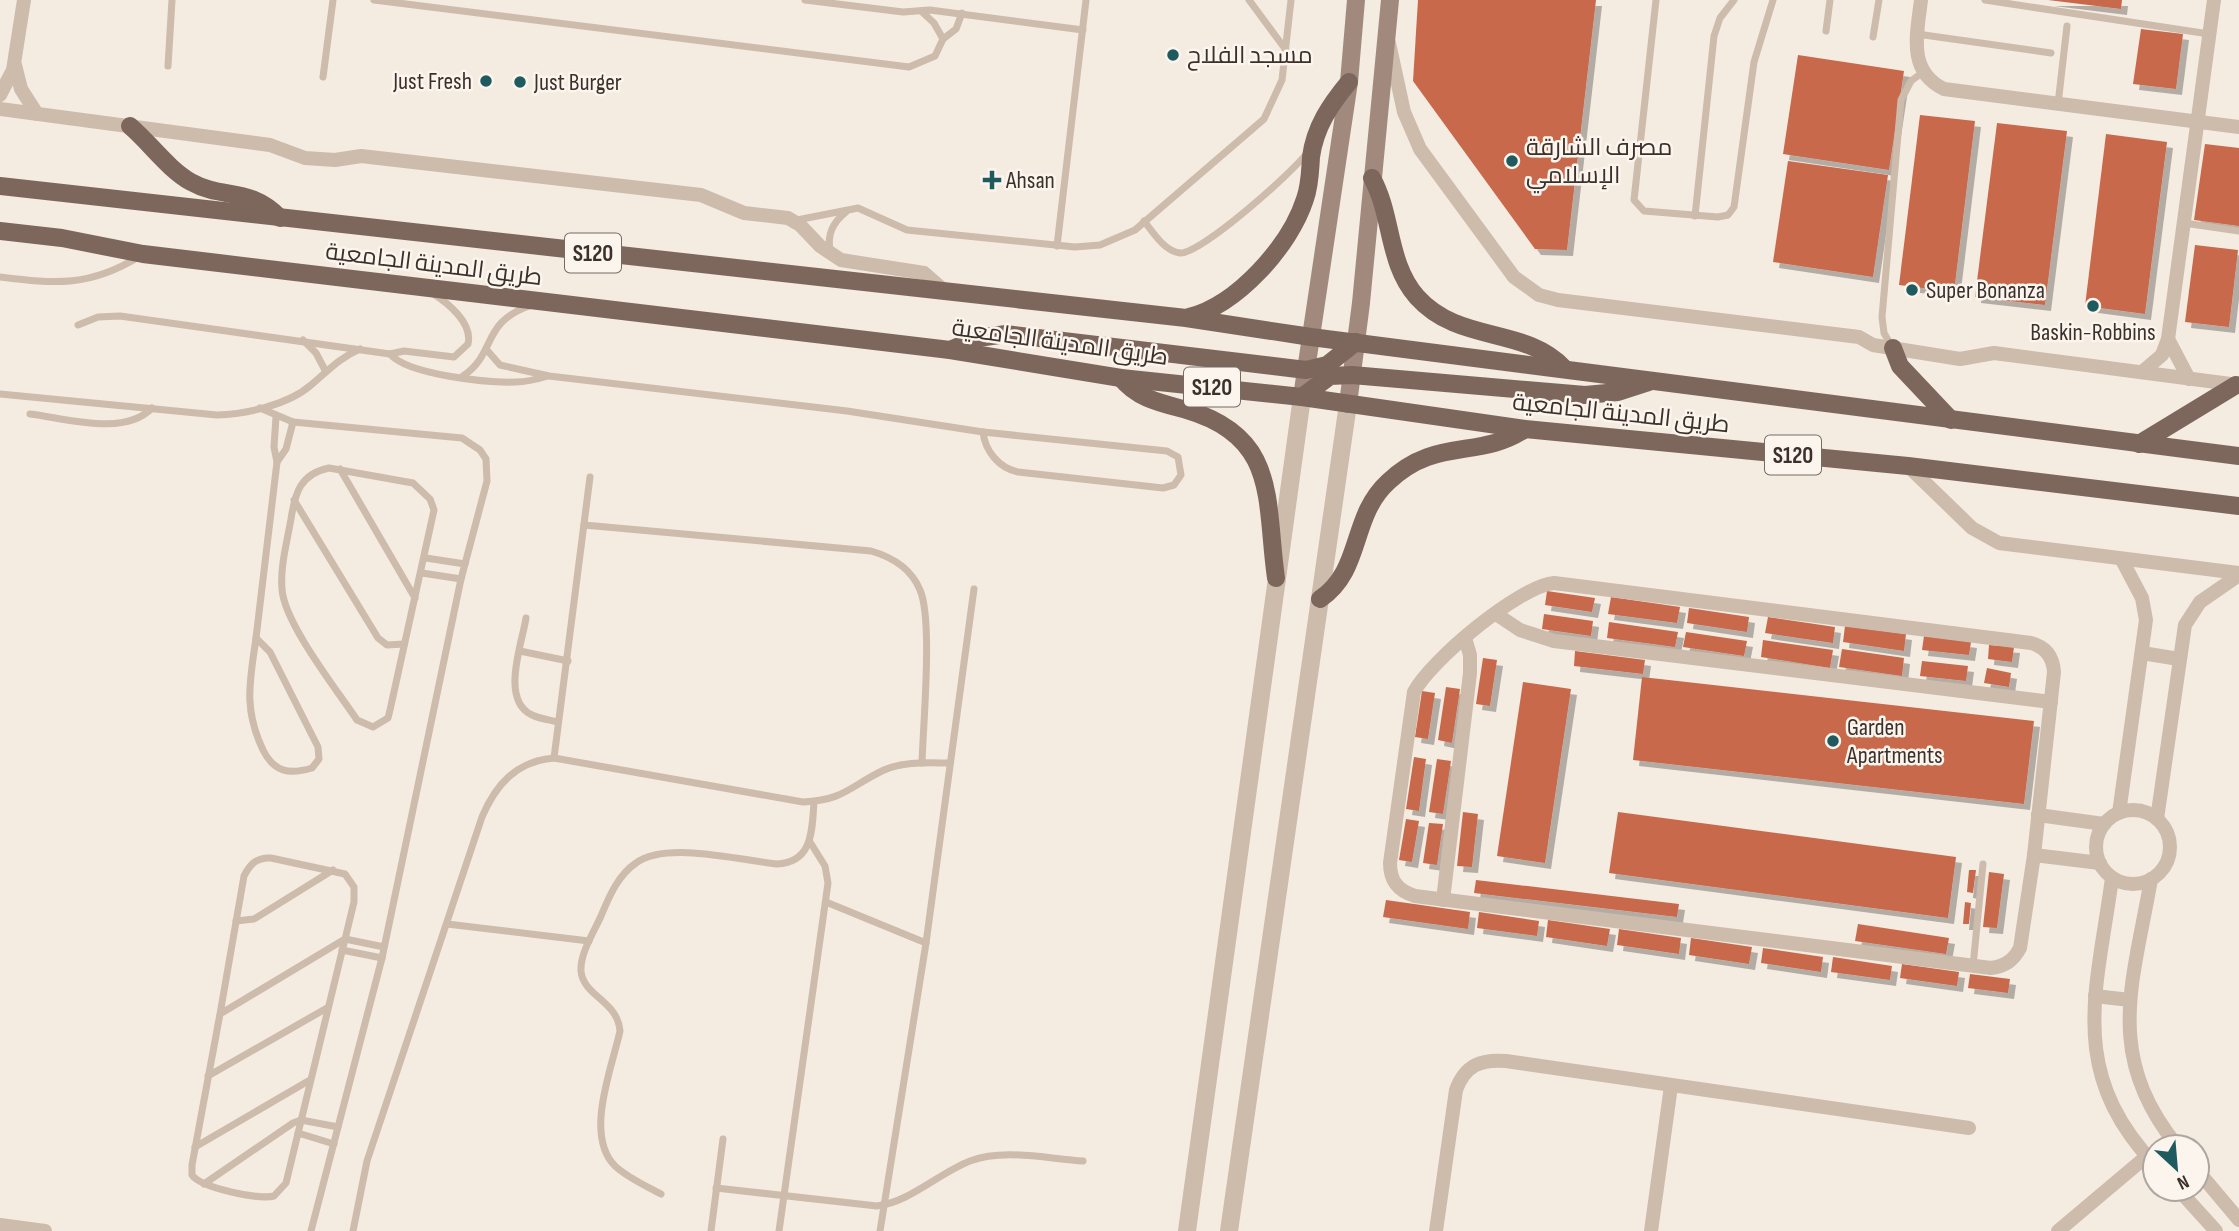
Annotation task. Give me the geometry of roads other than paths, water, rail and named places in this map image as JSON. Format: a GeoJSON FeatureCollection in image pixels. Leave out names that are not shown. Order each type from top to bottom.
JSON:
{"type":"FeatureCollection","features":[{"type":"Feature","properties":{"kind":"main road"},"geometry":{"type":"LineString","coordinates":[[1302,397],[1349,82],[1356,0]]}},
{"type":"Feature","properties":{"kind":"main road"},"geometry":{"type":"LineString","coordinates":[[1348,404],[1390,0]]}},
{"type":"Feature","properties":{"kind":"main road"},"geometry":{"type":"LineString","coordinates":[[1186,318],[1211,310],[1234,297],[1269,257],[1304,203],[1314,141],[1327,110],[1349,82]]}},
{"type":"Feature","properties":{"kind":"main road"},"geometry":{"type":"LineString","coordinates":[[130,127],[187,180],[202,187],[248,196],[266,205],[280,218]]}},
{"type":"Feature","properties":{"kind":"main road"},"geometry":{"type":"LineString","coordinates":[[1372,178],[1383,203],[1400,271],[1428,308],[1466,330],[1539,348],[1564,368]]}},
{"type":"Feature","properties":{"kind":"main road","name":"طريق المدينة الجامعية"},"geometry":{"type":"LineString","coordinates":[[0,186],[1186,318],[1311,337],[2239,457]]}},
{"type":"Feature","properties":{"kind":"main road","name":"طريق المدينة الجامعية"},"geometry":{"type":"LineString","coordinates":[[0,231],[62,238],[143,254],[950,350],[1121,378],[1302,397],[1525,429],[1908,466],[2239,506]]}},
{"type":"Feature","properties":{"kind":"main road"},"geometry":{"type":"LineString","coordinates":[[950,350],[978,338],[1006,334],[1306,370],[1327,365],[1356,342]]}},
{"type":"Feature","properties":{"kind":"main road"},"geometry":{"type":"LineString","coordinates":[[1893,348],[1900,366],[1951,420]]}},
{"type":"Feature","properties":{"kind":"main road"},"geometry":{"type":"LineString","coordinates":[[1302,397],[1330,376],[1352,375],[1585,395],[1618,392],[1651,381]]}},
{"type":"Feature","properties":{"kind":"main road"},"geometry":{"type":"LineString","coordinates":[[1121,378],[1144,398],[1192,412],[1224,426],[1250,448],[1261,471],[1267,497],[1276,578]]}},
{"type":"Feature","properties":{"kind":"main road"},"geometry":{"type":"LineString","coordinates":[[2139,444],[2237,385]]}},
{"type":"Feature","properties":{"kind":"main road"},"geometry":{"type":"LineString","coordinates":[[1320,599],[1331,591],[1346,572],[1368,506],[1393,477],[1413,463],[1441,450],[1495,444],[1525,429]]}},
{"type":"Feature","properties":{"kind":"street"},"geometry":{"type":"LineString","coordinates":[[0,95],[10,79],[15,61],[24,0]]}},
{"type":"Feature","properties":{"kind":"street"},"geometry":{"type":"LineString","coordinates":[[1920,0],[1917,57],[1923,72],[1944,89],[2239,127]]}},
{"type":"Feature","properties":{"kind":"street"},"geometry":{"type":"LineString","coordinates":[[2142,372],[2162,355],[2168,339],[2214,0]]}},
{"type":"Feature","properties":{"kind":"street"},"geometry":{"type":"LineString","coordinates":[[1386,33],[1404,112],[1413,137],[1508,269],[1530,290],[1558,300],[1858,337],[1873,345],[1960,359],[1994,353],[2237,385]]}},
{"type":"Feature","properties":{"kind":"street"},"geometry":{"type":"LineString","coordinates":[[15,61],[21,89],[37,114]]}},
{"type":"Feature","properties":{"kind":"street"},"geometry":{"type":"LineString","coordinates":[[0,109],[270,145],[304,158],[335,160],[361,156],[701,195],[744,213],[794,220],[831,254],[859,265],[923,273],[947,293]]}},
{"type":"Feature","properties":{"kind":"street"},"geometry":{"type":"LineString","coordinates":[[2168,339],[2189,379]]}},
{"type":"Feature","properties":{"kind":"street"},"geometry":{"type":"LineString","coordinates":[[1187,1231],[1302,397]]}},
{"type":"Feature","properties":{"kind":"street"},"geometry":{"type":"LineString","coordinates":[[1229,1231],[1348,404]]}},
{"type":"Feature","properties":{"kind":"street"},"geometry":{"type":"LineString","coordinates":[[1908,466],[1972,528],[2000,543],[2239,574]]}},
{"type":"Feature","properties":{"kind":"street"},"geometry":{"type":"LineString","coordinates":[[2119,813],[2142,653],[2145,606],[2122,560]]}},
{"type":"Feature","properties":{"kind":"street"},"geometry":{"type":"LineString","coordinates":[[2157,819],[2185,625],[2193,609],[2239,574]]}},
{"type":"Feature","properties":{"kind":"street"},"geometry":{"type":"LineString","coordinates":[[1554,583],[2031,643],[2045,649],[2053,664],[2051,702],[2034,855],[2020,948],[2015,957],[2000,967],[1973,966],[1406,894],[1393,881],[1390,863],[1414,692],[1429,669],[1465,638],[1529,590],[1554,583]]}},
{"type":"Feature","properties":{"kind":"street"},"geometry":{"type":"LineString","coordinates":[[1496,614],[1520,630],[1554,641],[2051,702]]}},
{"type":"Feature","properties":{"kind":"street"},"geometry":{"type":"LineString","coordinates":[[1443,900],[1470,673],[1470,655],[1465,638]]}},
{"type":"Feature","properties":{"kind":"street"},"geometry":{"type":"LineString","coordinates":[[2142,653],[2179,659]]}},
{"type":"Feature","properties":{"kind":"street"},"geometry":{"type":"LineString","coordinates":[[2139,811],[2157,819],[2168,836],[2170,846],[2165,865],[2151,879],[2136,884],[2112,878],[2100,863],[2096,843],[2104,824],[2119,813],[2139,811]]}},
{"type":"Feature","properties":{"kind":"street"},"geometry":{"type":"LineString","coordinates":[[2038,815],[2104,824]]}},
{"type":"Feature","properties":{"kind":"street"},"geometry":{"type":"LineString","coordinates":[[2034,855],[2100,863]]}},
{"type":"Feature","properties":{"kind":"street"},"geometry":{"type":"LineString","coordinates":[[2112,878],[2095,996],[2093,1034],[2103,1085],[2127,1132],[2141,1148]]}},
{"type":"Feature","properties":{"kind":"street"},"geometry":{"type":"LineString","coordinates":[[2151,879],[2130,1000],[2129,1032],[2135,1070],[2154,1113],[2168,1133]]}},
{"type":"Feature","properties":{"kind":"street"},"geometry":{"type":"LineString","coordinates":[[2095,996],[2130,1000]]}},
{"type":"Feature","properties":{"kind":"street"},"geometry":{"type":"LineString","coordinates":[[1436,1231],[1456,1090],[1461,1077],[1480,1061],[1506,1060],[1969,1128]]}},
{"type":"Feature","properties":{"kind":"street"},"geometry":{"type":"LineString","coordinates":[[1651,1231],[1671,1086]]}},
{"type":"Feature","properties":{"kind":"street"},"geometry":{"type":"LineString","coordinates":[[2058,1231],[2141,1168]]}},
{"type":"Feature","properties":{"kind":"street"},"geometry":{"type":"LineString","coordinates":[[2211,1187],[2239,1220]]}},
{"type":"Feature","properties":{"kind":"street"},"geometry":{"type":"LineString","coordinates":[[2197,1209],[2216,1193]]}},
{"type":"Feature","properties":{"kind":"street"},"geometry":{"type":"LineString","coordinates":[[2191,1203],[2216,1231]]}},
{"type":"Feature","properties":{"kind":"street"},"geometry":{"type":"LineString","coordinates":[[0,1225],[45,1231]]}},
{"type":"Feature","properties":{"kind":"lane"},"geometry":{"type":"LineString","coordinates":[[167,66],[172,0]]}},
{"type":"Feature","properties":{"kind":"lane"},"geometry":{"type":"LineString","coordinates":[[323,77],[333,0]]}},
{"type":"Feature","properties":{"kind":"lane"},"geometry":{"type":"LineString","coordinates":[[374,0],[909,67],[934,56],[943,39],[956,29],[962,13]]}},
{"type":"Feature","properties":{"kind":"lane"},"geometry":{"type":"LineString","coordinates":[[805,0],[903,12],[962,13],[1083,30]]}},
{"type":"Feature","properties":{"kind":"lane"},"geometry":{"type":"LineString","coordinates":[[1057,246],[1086,0]]}},
{"type":"Feature","properties":{"kind":"lane"},"geometry":{"type":"LineString","coordinates":[[1250,0],[1286,51]]}},
{"type":"Feature","properties":{"kind":"lane"},"geometry":{"type":"LineString","coordinates":[[794,220],[848,210],[867,210],[885,222],[907,230],[1057,246],[1100,245],[1124,236],[1264,119],[1278,94],[1291,0]]}},
{"type":"Feature","properties":{"kind":"lane"},"geometry":{"type":"LineString","coordinates":[[1656,0],[1634,200],[1644,211],[1723,217],[1734,207],[1754,62],[1773,0]]}},
{"type":"Feature","properties":{"kind":"lane"},"geometry":{"type":"LineString","coordinates":[[1695,216],[1714,36],[1720,18],[1734,0]]}},
{"type":"Feature","properties":{"kind":"lane"},"geometry":{"type":"LineString","coordinates":[[1826,31],[1830,0]]}},
{"type":"Feature","properties":{"kind":"lane"},"geometry":{"type":"LineString","coordinates":[[1873,37],[1879,0]]}},
{"type":"Feature","properties":{"kind":"lane"},"geometry":{"type":"LineString","coordinates":[[1985,0],[2209,34]]}},
{"type":"Feature","properties":{"kind":"lane"},"geometry":{"type":"LineString","coordinates":[[921,11],[934,23],[943,39]]}},
{"type":"Feature","properties":{"kind":"lane"},"geometry":{"type":"LineString","coordinates":[[2058,104],[2067,26]]}},
{"type":"Feature","properties":{"kind":"lane"},"geometry":{"type":"LineString","coordinates":[[1917,34],[2051,53]]}},
{"type":"Feature","properties":{"kind":"lane"},"geometry":{"type":"LineString","coordinates":[[1893,348],[1884,333],[1882,317],[1901,100],[1911,81],[1923,72]]}},
{"type":"Feature","properties":{"kind":"lane"},"geometry":{"type":"LineString","coordinates":[[1144,221],[1165,246],[1181,253],[1190,252],[1239,216],[1295,168],[1314,141]]}},
{"type":"Feature","properties":{"kind":"lane"},"geometry":{"type":"LineString","coordinates":[[831,254],[830,234],[834,224],[848,210]]}},
{"type":"Feature","properties":{"kind":"lane"},"geometry":{"type":"LineString","coordinates":[[2183,223],[2239,231]]}},
{"type":"Feature","properties":{"kind":"lane"},"geometry":{"type":"LineString","coordinates":[[0,277],[56,284],[75,282],[106,274],[143,254]]}},
{"type":"Feature","properties":{"kind":"lane"},"geometry":{"type":"LineString","coordinates":[[390,354],[404,351],[447,358],[460,354],[468,344],[467,326],[454,311],[422,288]]}},
{"type":"Feature","properties":{"kind":"lane"},"geometry":{"type":"LineString","coordinates":[[462,376],[478,363],[492,332],[507,316],[542,302]]}},
{"type":"Feature","properties":{"kind":"lane"},"geometry":{"type":"LineString","coordinates":[[78,325],[98,317],[120,316],[390,354],[416,369],[462,376],[520,382],[549,376]]}},
{"type":"Feature","properties":{"kind":"lane"},"geometry":{"type":"LineString","coordinates":[[302,340],[316,353],[325,370]]}},
{"type":"Feature","properties":{"kind":"lane"},"geometry":{"type":"LineString","coordinates":[[0,394],[217,415],[260,408],[306,390],[325,370],[360,349]]}},
{"type":"Feature","properties":{"kind":"lane"},"geometry":{"type":"LineString","coordinates":[[486,349],[500,365],[549,376],[847,411],[983,432],[1167,451],[1178,457],[1181,475],[1174,485],[1163,488],[1018,472],[1005,467],[995,458],[985,444],[983,432]]}},
{"type":"Feature","properties":{"kind":"lane"},"geometry":{"type":"LineString","coordinates":[[30,414],[114,423],[137,419],[152,408]]}},
{"type":"Feature","properties":{"kind":"lane"},"geometry":{"type":"LineString","coordinates":[[260,408],[293,422],[462,438],[472,443],[486,459],[487,481],[461,579],[382,958],[312,1231]]}},
{"type":"Feature","properties":{"kind":"lane"},"geometry":{"type":"LineString","coordinates":[[256,638],[270,652],[318,747],[319,759],[312,768],[291,772],[278,769],[268,761],[256,734],[248,695],[277,462],[274,447],[276,417]]}},
{"type":"Feature","properties":{"kind":"lane"},"geometry":{"type":"LineString","coordinates":[[277,462],[286,449],[293,422]]}},
{"type":"Feature","properties":{"kind":"lane"},"geometry":{"type":"LineString","coordinates":[[328,468],[340,469],[413,483],[423,489],[433,510],[426,558],[388,718],[373,727],[364,726],[357,720],[285,606],[282,577],[294,499],[300,484],[308,475],[328,468]]}},
{"type":"Feature","properties":{"kind":"lane"},"geometry":{"type":"LineString","coordinates":[[340,469],[416,598]]}},
{"type":"Feature","properties":{"kind":"lane"},"geometry":{"type":"LineString","coordinates":[[554,758],[590,477]]}},
{"type":"Feature","properties":{"kind":"lane"},"geometry":{"type":"LineString","coordinates":[[294,499],[378,638],[387,645],[404,644]]}},
{"type":"Feature","properties":{"kind":"lane"},"geometry":{"type":"LineString","coordinates":[[584,525],[871,551],[895,560],[913,577],[926,610],[922,763]]}},
{"type":"Feature","properties":{"kind":"lane"},"geometry":{"type":"LineString","coordinates":[[426,558],[465,565]]}},
{"type":"Feature","properties":{"kind":"lane"},"geometry":{"type":"LineString","coordinates":[[422,573],[461,579]]}},
{"type":"Feature","properties":{"kind":"lane"},"geometry":{"type":"LineString","coordinates":[[880,1231],[926,943],[974,589]]}},
{"type":"Feature","properties":{"kind":"lane"},"geometry":{"type":"LineString","coordinates":[[526,618],[514,684],[517,699],[533,715],[558,722]]}},
{"type":"Feature","properties":{"kind":"lane"},"geometry":{"type":"LineString","coordinates":[[520,651],[568,661]]}},
{"type":"Feature","properties":{"kind":"lane"},"geometry":{"type":"LineString","coordinates":[[354,1231],[367,1161],[490,797],[505,779],[522,766],[539,759],[554,758],[758,796],[814,802],[839,797],[886,769],[922,763],[950,763]]}},
{"type":"Feature","properties":{"kind":"lane"},"geometry":{"type":"LineString","coordinates":[[661,1194],[615,1166],[601,1141],[600,1121],[620,1031],[615,1012],[582,978],[582,961],[589,941],[621,878],[647,856],[669,852],[786,863],[801,856],[810,842],[814,802]]}},
{"type":"Feature","properties":{"kind":"lane"},"geometry":{"type":"LineString","coordinates":[[779,1231],[826,902],[827,874],[810,842]]}},
{"type":"Feature","properties":{"kind":"lane"},"geometry":{"type":"LineString","coordinates":[[271,858],[334,869],[350,880],[355,894],[286,1183],[274,1196],[261,1198],[204,1184],[195,1179],[191,1170],[244,876],[257,860],[271,858]]}},
{"type":"Feature","properties":{"kind":"lane"},"geometry":{"type":"LineString","coordinates":[[1973,966],[1983,864]]}},
{"type":"Feature","properties":{"kind":"lane"},"geometry":{"type":"LineString","coordinates":[[236,921],[254,919],[334,869]]}},
{"type":"Feature","properties":{"kind":"lane"},"geometry":{"type":"LineString","coordinates":[[826,902],[926,943]]}},
{"type":"Feature","properties":{"kind":"lane"},"geometry":{"type":"LineString","coordinates":[[447,924],[589,941]]}},
{"type":"Feature","properties":{"kind":"lane"},"geometry":{"type":"LineString","coordinates":[[220,1014],[345,939],[384,947]]}},
{"type":"Feature","properties":{"kind":"lane"},"geometry":{"type":"LineString","coordinates":[[342,950],[382,958]]}},
{"type":"Feature","properties":{"kind":"lane"},"geometry":{"type":"LineString","coordinates":[[208,1076],[327,1008]]}},
{"type":"Feature","properties":{"kind":"lane"},"geometry":{"type":"LineString","coordinates":[[195,1147],[310,1080]]}},
{"type":"Feature","properties":{"kind":"lane"},"geometry":{"type":"LineString","coordinates":[[204,1184],[286,1126],[301,1120],[338,1127]]}},
{"type":"Feature","properties":{"kind":"lane"},"geometry":{"type":"LineString","coordinates":[[298,1133],[334,1144]]}},
{"type":"Feature","properties":{"kind":"lane"},"geometry":{"type":"LineString","coordinates":[[711,1231],[723,1139]]}},
{"type":"Feature","properties":{"kind":"lane"},"geometry":{"type":"LineString","coordinates":[[716,1188],[883,1205],[963,1164],[985,1157],[1083,1161]]}},
{"type":"Feature","properties":{"kind":"place","name":"مسجد الفلاح"},"geometry":{"type":"Point","coordinates":[1173,55]}},
{"type":"Feature","properties":{"kind":"place","name":"Just Fresh"},"geometry":{"type":"Point","coordinates":[486,81]}},
{"type":"Feature","properties":{"kind":"place","name":"Just Burger"},"geometry":{"type":"Point","coordinates":[520,82]}},
{"type":"Feature","properties":{"kind":"place","name":"مصرف الشارقة الإسلامي"},"geometry":{"type":"Point","coordinates":[1512,161]}},
{"type":"Feature","properties":{"kind":"place","name":"Ahsan"},"geometry":{"type":"Point","coordinates":[992,180]}},
{"type":"Feature","properties":{"kind":"place","name":"Super Bonanza"},"geometry":{"type":"Point","coordinates":[1912,290]}},
{"type":"Feature","properties":{"kind":"place","name":"Baskin-Robbins"},"geometry":{"type":"Point","coordinates":[2093,306]}},
{"type":"Feature","properties":{"kind":"place","name":"Garden Apartments"},"geometry":{"type":"Point","coordinates":[1833,741]}}]}
